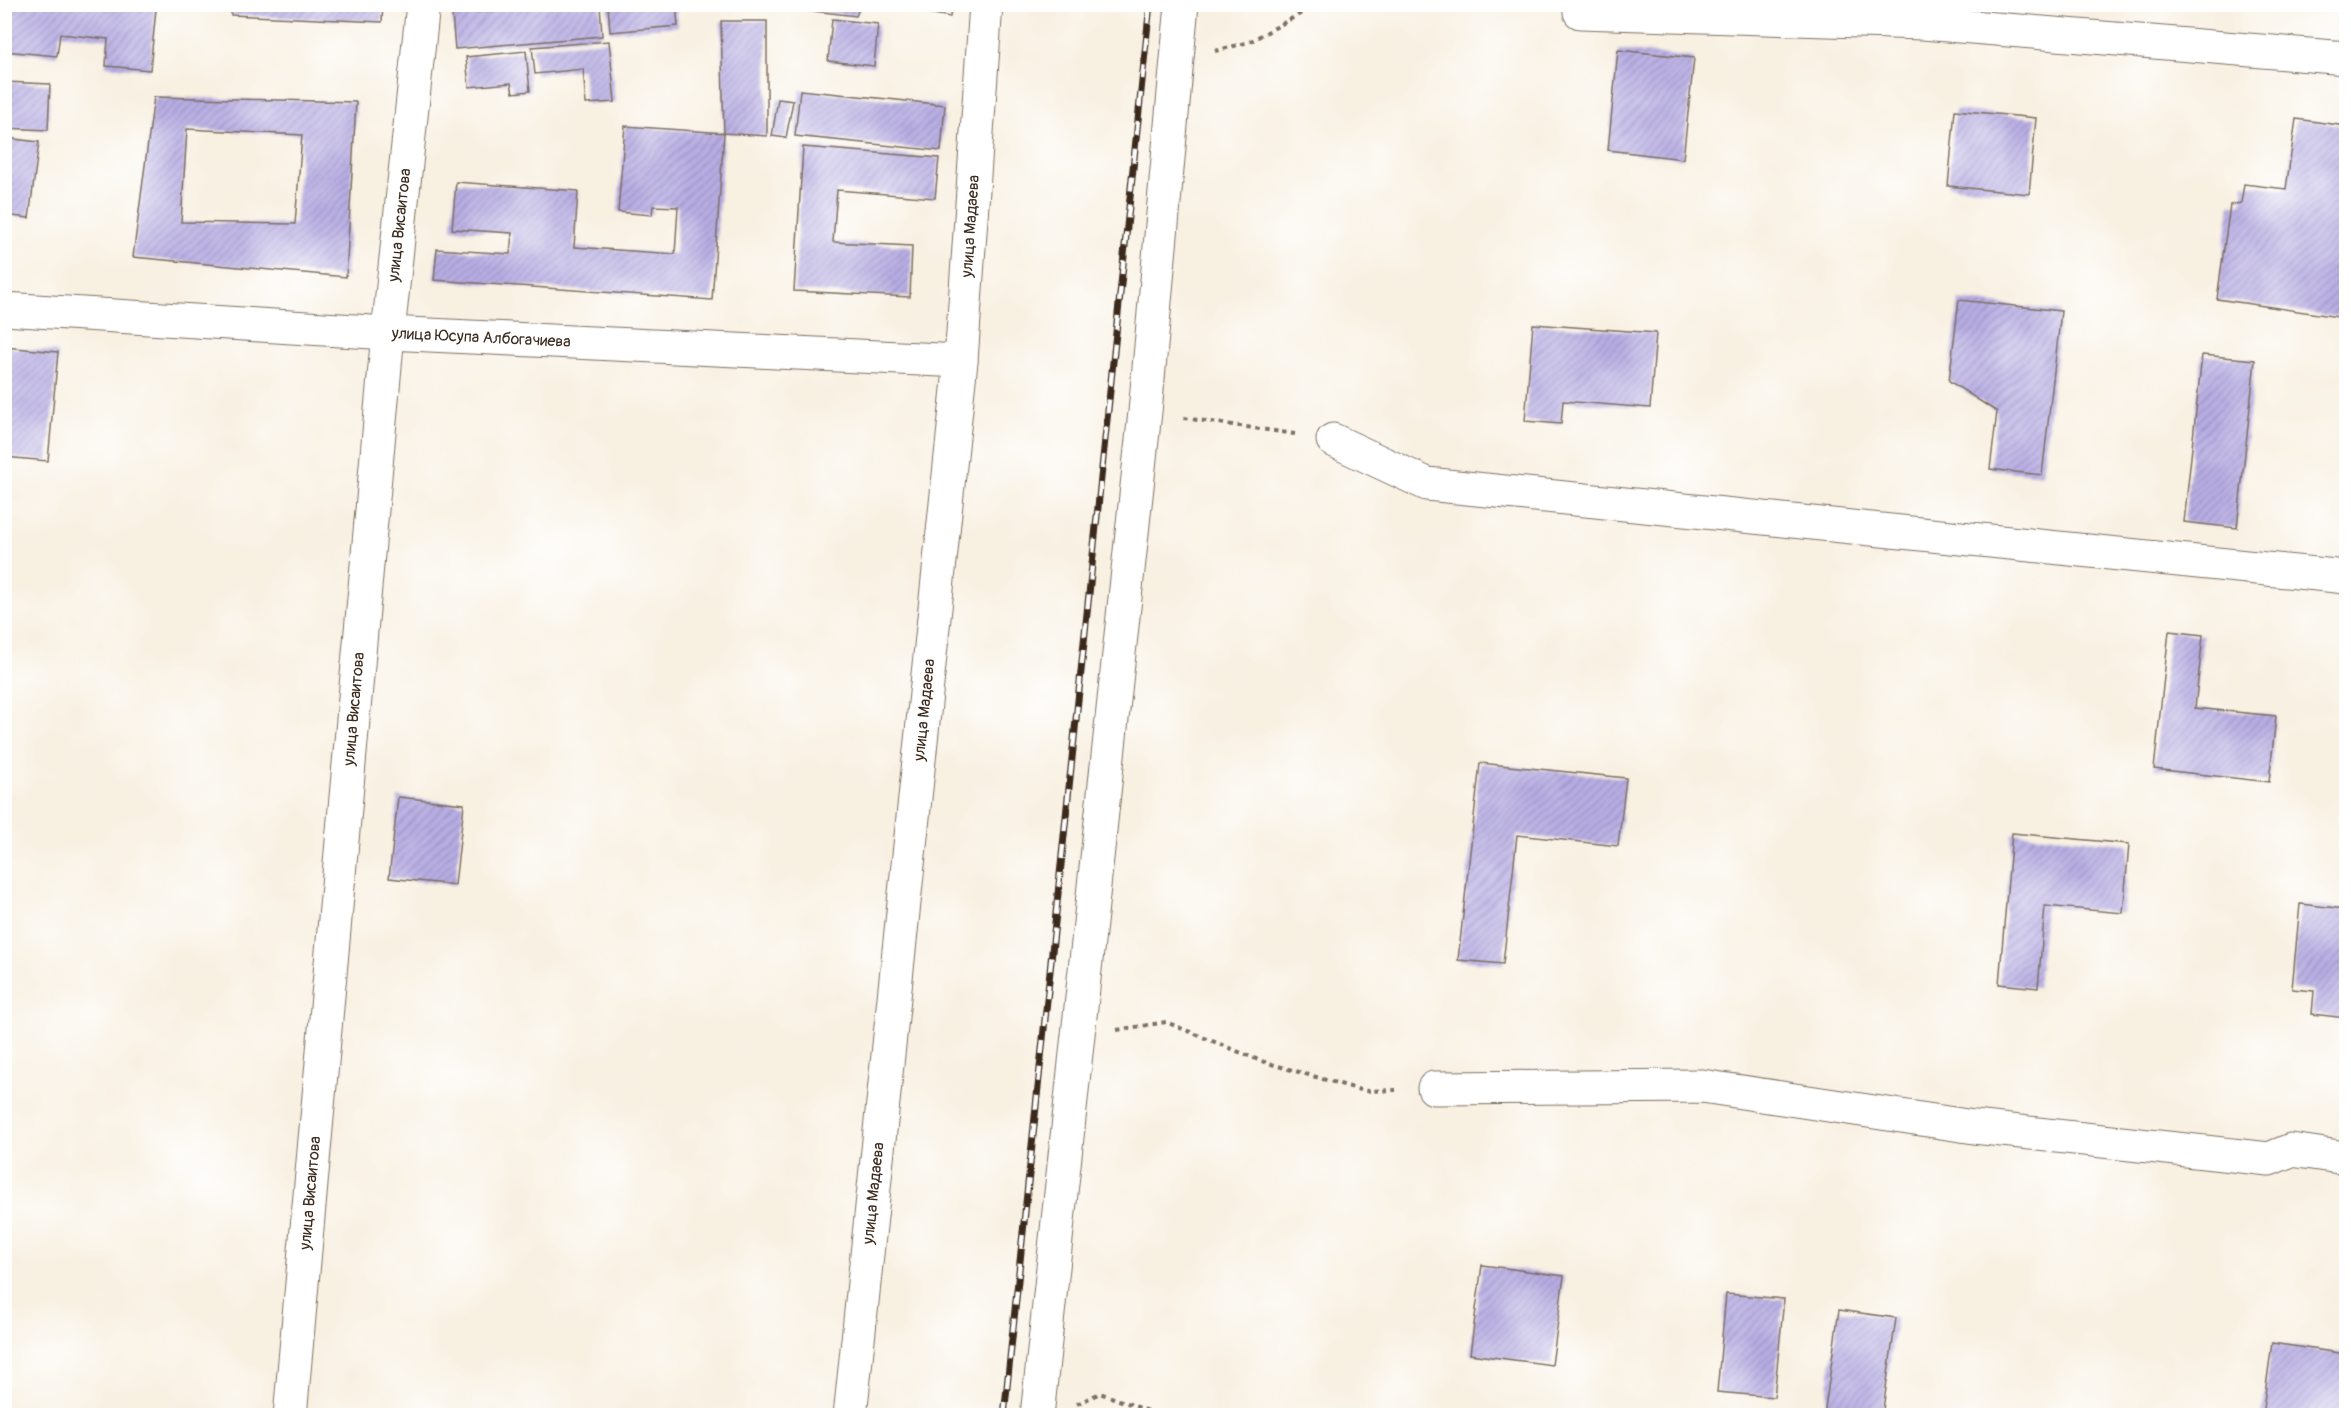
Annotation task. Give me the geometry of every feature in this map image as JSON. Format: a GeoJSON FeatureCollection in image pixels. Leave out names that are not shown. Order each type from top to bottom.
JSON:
{"type":"FeatureCollection","features":[{"type":"Feature","properties":{"kind":"street","name":"улица Висаитова"},"geometry":{"type":"LineString","coordinates":[[290,1416],[388,333],[423,4]]}},
{"type":"Feature","properties":{"kind":"street","name":"улица Мадаева"},"geometry":{"type":"LineString","coordinates":[[850,1416],[961,361],[986,4]]}},
{"type":"Feature","properties":{"kind":"street"},"geometry":{"type":"LineString","coordinates":[[1037,1416],[1145,412],[1182,4]]}},
{"type":"Feature","properties":{"kind":"street"},"geometry":{"type":"LineString","coordinates":[[1580,12],[1923,23],[2346,58]]}},
{"type":"Feature","properties":{"kind":"street","name":"улица Юсупа Албогачиева"},"geometry":{"type":"LineString","coordinates":[[4,309],[388,333],[961,361]]}},
{"type":"Feature","properties":{"kind":"street"},"geometry":{"type":"LineString","coordinates":[[1333,440],[1427,484],[2346,577]]}},
{"type":"Feature","properties":{"kind":"street"},"geometry":{"type":"LineString","coordinates":[[1434,1088],[1702,1086],[1985,1128],[2269,1159],[2291,1150],[2346,1158]]}},
{"type":"Feature","properties":{"kind":"path"},"geometry":{"type":"LineString","coordinates":[[1177,61],[1250,42],[1318,4]]}},
{"type":"Feature","properties":{"kind":"path"},"geometry":{"type":"LineString","coordinates":[[1145,412],[1333,440]]}},
{"type":"Feature","properties":{"kind":"path"},"geometry":{"type":"LineString","coordinates":[[1078,1038],[1166,1022],[1261,1061],[1364,1091],[1434,1088]]}},
{"type":"Feature","properties":{"kind":"path"},"geometry":{"type":"LineString","coordinates":[[1073,1407],[1100,1393],[1162,1416]]}},
{"type":"Feature","properties":{"kind":"building"},"geometry":{"type":"Polygon","coordinates":[[[4,4],[107,4],[156,9],[150,70],[106,66],[108,39],[60,34],[57,56],[4,51],[4,4]]]}},
{"type":"Feature","properties":{"kind":"building"},"geometry":{"type":"Polygon","coordinates":[[[231,4],[383,4],[382,22],[231,15],[231,4]]]}},
{"type":"Feature","properties":{"kind":"building"},"geometry":{"type":"Polygon","coordinates":[[[567,4],[600,4],[602,36],[455,49],[452,14],[567,4]]]}},
{"type":"Feature","properties":{"kind":"building"},"geometry":{"type":"Polygon","coordinates":[[[608,4],[676,4],[678,26],[610,32],[608,4]]]}},
{"type":"Feature","properties":{"kind":"building"},"geometry":{"type":"Polygon","coordinates":[[[790,4],[861,4],[856,16],[789,8],[790,4]]]}},
{"type":"Feature","properties":{"kind":"building"},"geometry":{"type":"Polygon","coordinates":[[[876,4],[952,4],[950,17],[876,4]]]}},
{"type":"Feature","properties":{"kind":"building"},"geometry":{"type":"Polygon","coordinates":[[[764,5],[787,5],[787,10],[764,10],[764,5]]]}},
{"type":"Feature","properties":{"kind":"building"},"geometry":{"type":"Polygon","coordinates":[[[832,19],[878,24],[874,66],[828,61],[832,19]]]}},
{"type":"Feature","properties":{"kind":"building"},"geometry":{"type":"Polygon","coordinates":[[[721,21],[767,21],[767,136],[724,133],[721,21]]]}},
{"type":"Feature","properties":{"kind":"building"},"geometry":{"type":"Polygon","coordinates":[[[609,41],[615,102],[586,104],[583,69],[535,74],[532,47],[609,41]]]}},
{"type":"Feature","properties":{"kind":"building"},"geometry":{"type":"Polygon","coordinates":[[[1618,50],[1694,58],[1683,159],[1608,150],[1618,50]]]}},
{"type":"Feature","properties":{"kind":"building"},"geometry":{"type":"Polygon","coordinates":[[[526,51],[530,91],[513,93],[511,83],[469,87],[466,57],[526,51]]]}},
{"type":"Feature","properties":{"kind":"building"},"geometry":{"type":"Polygon","coordinates":[[[4,82],[50,84],[48,130],[4,128],[4,82]]]}},
{"type":"Feature","properties":{"kind":"building"},"geometry":{"type":"Polygon","coordinates":[[[800,90],[945,105],[941,151],[795,136],[800,90]]]}},
{"type":"Feature","properties":{"kind":"building"},"geometry":{"type":"Polygon","coordinates":[[[154,97],[356,102],[346,277],[133,257],[154,97]],[[187,129],[181,222],[295,224],[302,135],[187,129]]]}},
{"type":"Feature","properties":{"kind":"building"},"geometry":{"type":"Polygon","coordinates":[[[778,99],[793,101],[786,138],[772,136],[778,99]]]}},
{"type":"Feature","properties":{"kind":"building"},"geometry":{"type":"Polygon","coordinates":[[[1955,110],[2036,118],[2029,194],[1948,186],[1955,110]]]}},
{"type":"Feature","properties":{"kind":"building"},"geometry":{"type":"Polygon","coordinates":[[[2296,119],[2346,126],[2345,318],[2217,299],[2230,205],[2241,203],[2244,184],[2286,189],[2296,119]]]}},
{"type":"Feature","properties":{"kind":"building"},"geometry":{"type":"Polygon","coordinates":[[[625,126],[724,133],[712,300],[434,280],[437,249],[510,254],[512,233],[452,229],[456,182],[578,191],[574,247],[675,254],[678,207],[653,206],[652,215],[618,212],[625,126]]]}},
{"type":"Feature","properties":{"kind":"building"},"geometry":{"type":"Polygon","coordinates":[[[4,138],[39,142],[29,218],[4,215],[4,138]]]}},
{"type":"Feature","properties":{"kind":"building"},"geometry":{"type":"Polygon","coordinates":[[[803,147],[939,158],[935,198],[837,190],[833,242],[912,246],[910,297],[794,291],[803,147]]]}},
{"type":"Feature","properties":{"kind":"building"},"geometry":{"type":"Polygon","coordinates":[[[1959,300],[2061,311],[2042,475],[1990,469],[1997,412],[1949,381],[1959,300]]]}},
{"type":"Feature","properties":{"kind":"building"},"geometry":{"type":"Polygon","coordinates":[[[1533,324],[1656,333],[1650,408],[1563,401],[1561,424],[1525,421],[1533,324]]]}},
{"type":"Feature","properties":{"kind":"building"},"geometry":{"type":"Polygon","coordinates":[[[4,347],[58,352],[48,461],[4,457],[4,347]]]}},
{"type":"Feature","properties":{"kind":"building"},"geometry":{"type":"Polygon","coordinates":[[[2202,355],[2255,360],[2237,528],[2184,522],[2202,355]]]}},
{"type":"Feature","properties":{"kind":"building"},"geometry":{"type":"Polygon","coordinates":[[[2169,631],[2203,635],[2195,708],[2276,716],[2269,782],[2154,769],[2169,631]]]}},
{"type":"Feature","properties":{"kind":"building"},"geometry":{"type":"Polygon","coordinates":[[[1480,763],[1626,778],[1618,846],[1517,835],[1503,964],[1458,960],[1480,763]]]}},
{"type":"Feature","properties":{"kind":"building"},"geometry":{"type":"Polygon","coordinates":[[[398,797],[464,804],[455,885],[389,878],[398,797]]]}},
{"type":"Feature","properties":{"kind":"building"},"geometry":{"type":"Polygon","coordinates":[[[2012,833],[2129,844],[2123,913],[2045,906],[2038,988],[1999,984],[2012,833]]]}},
{"type":"Feature","properties":{"kind":"building"},"geometry":{"type":"Polygon","coordinates":[[[2300,904],[2346,909],[2346,1018],[2312,1014],[2314,991],[2292,989],[2300,904]]]}},
{"type":"Feature","properties":{"kind":"building"},"geometry":{"type":"Polygon","coordinates":[[[1482,1265],[1564,1276],[1552,1365],[1470,1354],[1482,1265]]]}},
{"type":"Feature","properties":{"kind":"building"},"geometry":{"type":"Polygon","coordinates":[[[1726,1294],[1784,1299],[1774,1397],[1717,1392],[1726,1294]]]}},
{"type":"Feature","properties":{"kind":"building"},"geometry":{"type":"Polygon","coordinates":[[[1839,1310],[1896,1318],[1882,1416],[1824,1416],[1839,1310]]]}},
{"type":"Feature","properties":{"kind":"building"},"geometry":{"type":"Polygon","coordinates":[[[2272,1343],[2346,1354],[2340,1416],[2262,1416],[2272,1343]]]}},
{"type":"Feature","properties":{"kind":"railway"},"geometry":{"type":"LineString","coordinates":[[1004,1416],[1150,4]]}}]}
